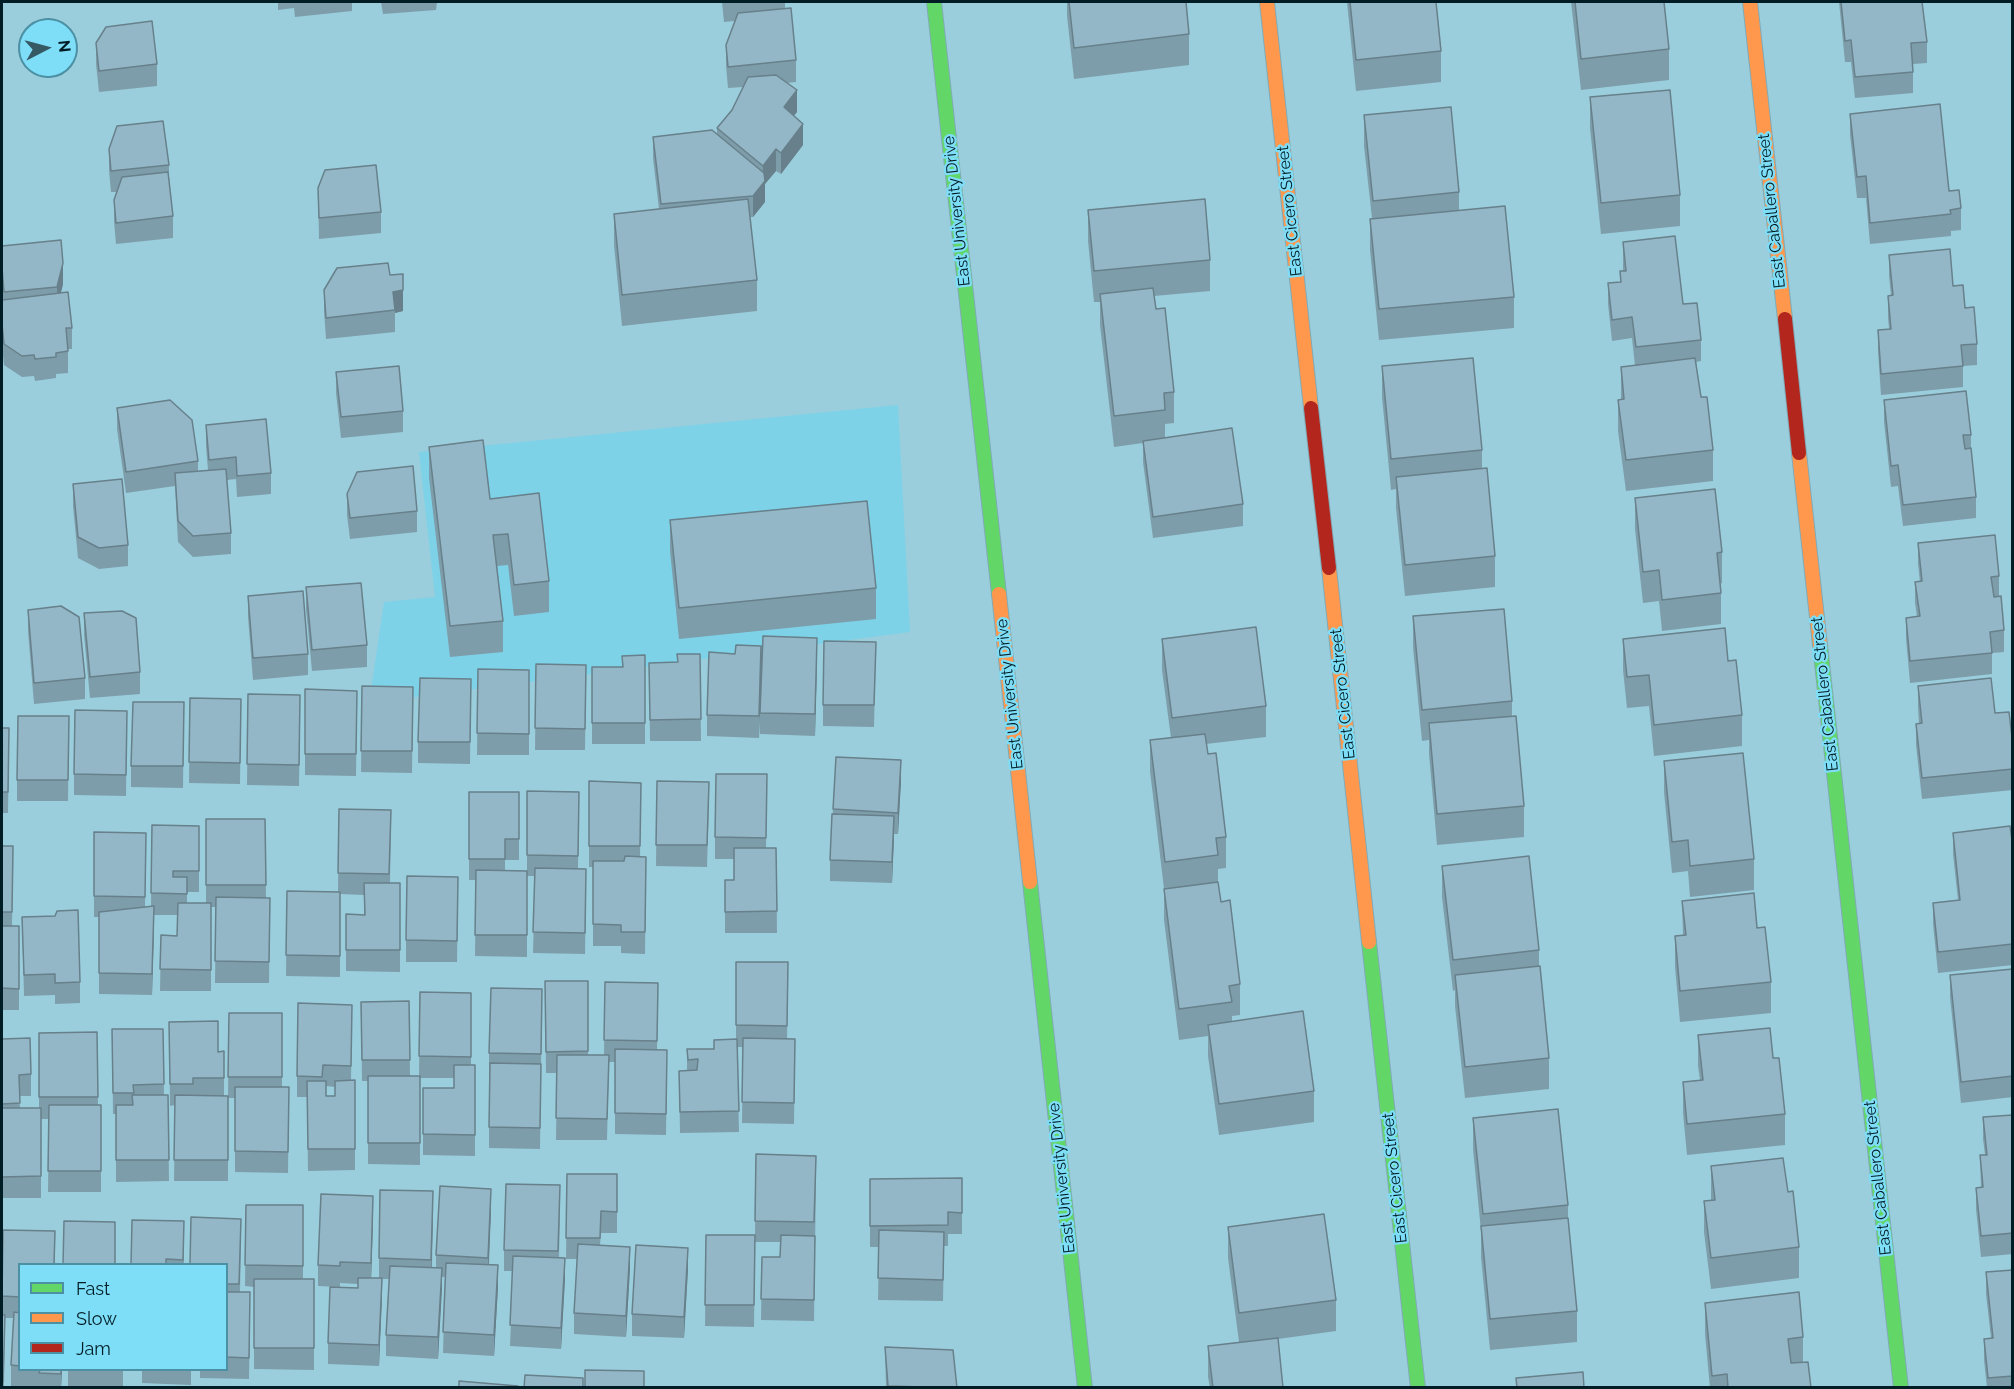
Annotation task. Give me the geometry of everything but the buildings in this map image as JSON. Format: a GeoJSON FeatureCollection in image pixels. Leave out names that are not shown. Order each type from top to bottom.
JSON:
{"type":"FeatureCollection","features":[{"type":"Feature","properties":{"kind":"street","name":"East University Drive"},"geometry":{"type":"LineString","coordinates":[[934,2],[1085,1388]]}},
{"type":"Feature","properties":{"kind":"street","name":"East Cicero Street"},"geometry":{"type":"LineString","coordinates":[[1267,2],[1418,1388]]}},
{"type":"Feature","properties":{"kind":"street","name":"East Caballero Street"},"geometry":{"type":"LineString","coordinates":[[1750,2],[1900,1388]]}},
{"type":"Feature","properties":{"kind":"shaded area"},"geometry":{"type":"Polygon","coordinates":[[[898,405],[910,632],[369,703],[384,602],[435,597],[419,452],[898,405]]]}},
{"type":"Feature","properties":{"kind":"traffic: fast"},"geometry":{"type":"LineString","coordinates":[[934,2],[999,594]]}},
{"type":"Feature","properties":{"kind":"traffic: fast"},"geometry":{"type":"LineString","coordinates":[[1820,645],[1901,1388]]}},
{"type":"Feature","properties":{"kind":"traffic: fast"},"geometry":{"type":"LineString","coordinates":[[1030,882],[1085,1388]]}},
{"type":"Feature","properties":{"kind":"traffic: fast"},"geometry":{"type":"LineString","coordinates":[[1369,942],[1418,1388]]}},
{"type":"Feature","properties":{"kind":"traffic: slow"},"geometry":{"type":"LineString","coordinates":[[1267,2],[1311,408]]}},
{"type":"Feature","properties":{"kind":"traffic: slow"},"geometry":{"type":"LineString","coordinates":[[1750,2],[1785,319]]}},
{"type":"Feature","properties":{"kind":"traffic: slow"},"geometry":{"type":"LineString","coordinates":[[1799,453],[1820,645]]}},
{"type":"Feature","properties":{"kind":"traffic: slow"},"geometry":{"type":"LineString","coordinates":[[1329,568],[1369,942]]}},
{"type":"Feature","properties":{"kind":"traffic: slow"},"geometry":{"type":"LineString","coordinates":[[999,594],[1030,882]]}},
{"type":"Feature","properties":{"kind":"traffic: jam"},"geometry":{"type":"LineString","coordinates":[[1785,319],[1799,453]]}},
{"type":"Feature","properties":{"kind":"traffic: jam"},"geometry":{"type":"LineString","coordinates":[[1311,408],[1329,568]]}}]}
